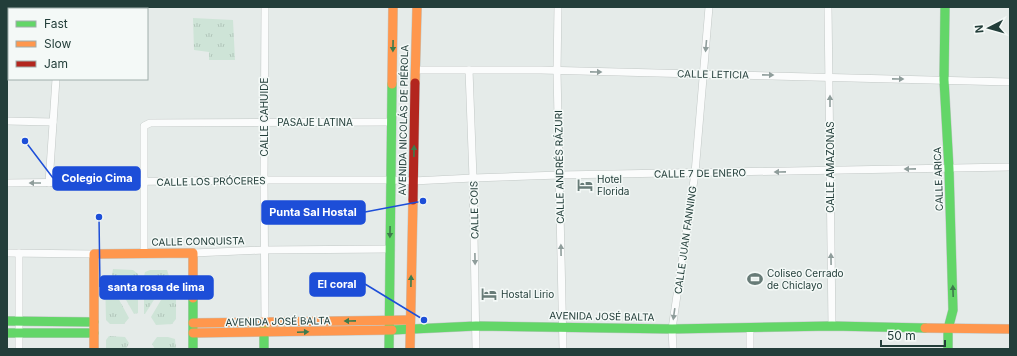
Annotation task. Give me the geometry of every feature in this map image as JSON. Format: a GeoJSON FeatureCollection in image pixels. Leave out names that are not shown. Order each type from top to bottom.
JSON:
{"type":"FeatureCollection","features":[{"type":"Feature","properties":{"kind":"street","name":"CALLE CAHUIDE"},"geometry":{"type":"LineString","coordinates":[[265,7],[265,324]]}},
{"type":"Feature","properties":{"kind":"street","name":"AVENIDA NICOLÁS DE PIÉROLA"},"geometry":{"type":"LineString","coordinates":[[389,349],[393,7]]}},
{"type":"Feature","properties":{"kind":"street","name":"AVENIDA NICOLÁS DE PIÉROLA"},"geometry":{"type":"LineString","coordinates":[[410,349],[417,7]]}},
{"type":"Feature","properties":{"kind":"street","name":"CALLE ANDRÉS RÁZURI"},"geometry":{"type":"LineString","coordinates":[[558,7],[563,349]]}},
{"type":"Feature","properties":{"kind":"street","name":"CALLE JUAN FANNING"},"geometry":{"type":"LineString","coordinates":[[673,349],[672,329],[694,173],[709,7]]}},
{"type":"Feature","properties":{"kind":"street","name":"CALLE AMAZONAS"},"geometry":{"type":"LineString","coordinates":[[828,7],[832,326]]}},
{"type":"Feature","properties":{"kind":"street","name":"CALLE ARICA"},"geometry":{"type":"LineString","coordinates":[[945,7],[944,80],[949,168],[953,310],[948,329],[948,349]]}},
{"type":"Feature","properties":{"kind":"street","name":"CALLE LETICIA"},"geometry":{"type":"LineString","coordinates":[[416,70],[558,71],[1010,82]]}},
{"type":"Feature","properties":{"kind":"street","name":"CALLE COIS"},"geometry":{"type":"LineString","coordinates":[[469,70],[473,178],[476,349]]}},
{"type":"Feature","properties":{"kind":"street"},"geometry":{"type":"LineString","coordinates":[[50,183],[56,80]]}},
{"type":"Feature","properties":{"kind":"street"},"geometry":{"type":"LineString","coordinates":[[7,122],[53,122]]}},
{"type":"Feature","properties":{"kind":"street","name":"PASAJE LATINA"},"geometry":{"type":"LineString","coordinates":[[144,182],[144,126],[150,123],[392,122]]}},
{"type":"Feature","properties":{"kind":"street","name":"CALLE 7 DE ENERO"},"geometry":{"type":"LineString","coordinates":[[391,180],[413,181],[560,175],[1010,167]]}},
{"type":"Feature","properties":{"kind":"street","name":"CALLE LOS PRÓCERES"},"geometry":{"type":"LineString","coordinates":[[7,183],[391,180]]}},
{"type":"Feature","properties":{"kind":"street"},"geometry":{"type":"LineString","coordinates":[[144,182],[144,253]]}},
{"type":"Feature","properties":{"kind":"street","name":"CALLE CONQUISTA"},"geometry":{"type":"LineString","coordinates":[[7,253],[94,254],[194,253],[264,250],[390,250]]}},
{"type":"Feature","properties":{"kind":"street"},"geometry":{"type":"LineString","coordinates":[[19,253],[20,349]]}},
{"type":"Feature","properties":{"kind":"street"},"geometry":{"type":"LineString","coordinates":[[193,349],[194,253]]}},
{"type":"Feature","properties":{"kind":"street"},"geometry":{"type":"LineString","coordinates":[[94,254],[94,349]]}},
{"type":"Feature","properties":{"kind":"street","name":"AVENIDA JOSÉ BALTA"},"geometry":{"type":"LineString","coordinates":[[193,333],[264,333],[389,325],[410,320]]}},
{"type":"Feature","properties":{"kind":"street"},"geometry":{"type":"LineString","coordinates":[[7,321],[94,322]]}},
{"type":"Feature","properties":{"kind":"street","name":"AVENIDA JOSÉ BALTA"},"geometry":{"type":"LineString","coordinates":[[194,323],[389,325],[410,330],[476,326],[562,326],[672,329],[832,326],[1010,329]]}},
{"type":"Feature","properties":{"kind":"street"},"geometry":{"type":"LineString","coordinates":[[264,349],[265,324]]}},
{"type":"Feature","properties":{"kind":"street"},"geometry":{"type":"LineString","coordinates":[[750,327],[750,349]]}},
{"type":"Feature","properties":{"kind":"street"},"geometry":{"type":"LineString","coordinates":[[7,333],[94,333]]}},
{"type":"Feature","properties":{"kind":"green space"},"geometry":{"type":"Polygon","coordinates":[[[193,18],[233,20],[235,60],[209,60],[209,52],[194,50],[193,18]]]}},
{"type":"Feature","properties":{"kind":"green space"},"geometry":{"type":"Polygon","coordinates":[[[113,269],[133,270],[138,274],[138,313],[134,314],[112,275],[113,269]]]}},
{"type":"Feature","properties":{"kind":"green space"},"geometry":{"type":"Polygon","coordinates":[[[150,270],[167,270],[169,276],[144,314],[144,276],[145,272],[150,270]]]}},
{"type":"Feature","properties":{"kind":"green space"},"geometry":{"type":"Polygon","coordinates":[[[107,278],[111,285],[111,294],[117,296],[129,318],[124,324],[110,324],[106,320],[105,279],[107,278]]]}},
{"type":"Feature","properties":{"kind":"green space"},"geometry":{"type":"Polygon","coordinates":[[[174,279],[176,280],[176,319],[172,324],[156,325],[151,317],[161,300],[170,294],[169,287],[174,279]]]}},
{"type":"Feature","properties":{"kind":"green space"},"geometry":{"type":"Polygon","coordinates":[[[109,336],[125,337],[129,343],[126,349],[106,349],[106,340],[109,336]]]}},
{"type":"Feature","properties":{"kind":"green space"},"geometry":{"type":"Polygon","coordinates":[[[157,337],[168,337],[175,339],[176,349],[155,349],[152,344],[157,337]]]}},
{"type":"Feature","properties":{"kind":"traffic: fast"},"geometry":{"type":"LineString","coordinates":[[945,7],[944,80],[949,169],[953,310],[948,329],[948,349]]}},
{"type":"Feature","properties":{"kind":"traffic: fast"},"geometry":{"type":"LineString","coordinates":[[389,349],[392,84]]}},
{"type":"Feature","properties":{"kind":"traffic: fast"},"geometry":{"type":"LineString","coordinates":[[193,298],[193,349]]}},
{"type":"Feature","properties":{"kind":"traffic: fast"},"geometry":{"type":"LineString","coordinates":[[7,321],[94,322]]}},
{"type":"Feature","properties":{"kind":"traffic: fast"},"geometry":{"type":"LineString","coordinates":[[392,330],[476,326],[672,329],[832,326],[925,328]]}},
{"type":"Feature","properties":{"kind":"traffic: fast"},"geometry":{"type":"LineString","coordinates":[[264,327],[264,349]]}},
{"type":"Feature","properties":{"kind":"traffic: fast"},"geometry":{"type":"LineString","coordinates":[[7,333],[94,333]]}},
{"type":"Feature","properties":{"kind":"traffic: slow"},"geometry":{"type":"LineString","coordinates":[[392,84],[393,7]]}},
{"type":"Feature","properties":{"kind":"traffic: slow"},"geometry":{"type":"LineString","coordinates":[[415,83],[417,7]]}},
{"type":"Feature","properties":{"kind":"traffic: slow"},"geometry":{"type":"LineString","coordinates":[[410,349],[413,200]]}},
{"type":"Feature","properties":{"kind":"traffic: slow"},"geometry":{"type":"LineString","coordinates":[[94,349],[94,254],[193,253],[193,298]]}},
{"type":"Feature","properties":{"kind":"traffic: slow"},"geometry":{"type":"LineString","coordinates":[[193,323],[410,320]]}},
{"type":"Feature","properties":{"kind":"traffic: slow"},"geometry":{"type":"LineString","coordinates":[[925,328],[1010,329]]}},
{"type":"Feature","properties":{"kind":"traffic: slow"},"geometry":{"type":"LineString","coordinates":[[193,333],[392,330]]}},
{"type":"Feature","properties":{"kind":"traffic: jam"},"geometry":{"type":"LineString","coordinates":[[413,200],[415,83]]}},
{"type":"Feature","properties":{"kind":"place","name":"Colegio Cima"},"geometry":{"type":"Point","coordinates":[25,141]}},
{"type":"Feature","properties":{"kind":"place","name":"Hotel Florida"},"geometry":{"type":"Point","coordinates":[585,185]}},
{"type":"Feature","properties":{"kind":"place","name":"Punta Sal Hostal"},"geometry":{"type":"Point","coordinates":[423,201]}},
{"type":"Feature","properties":{"kind":"place","name":"santa rosa de lima"},"geometry":{"type":"Point","coordinates":[99,217]}},
{"type":"Feature","properties":{"kind":"place","name":"Coliseo Cerrado de Chiclayo"},"geometry":{"type":"Point","coordinates":[755,279]}},
{"type":"Feature","properties":{"kind":"place","name":"Hostal Lirio"},"geometry":{"type":"Point","coordinates":[489,294]}},
{"type":"Feature","properties":{"kind":"place","name":"El coral"},"geometry":{"type":"Point","coordinates":[424,320]}}]}
